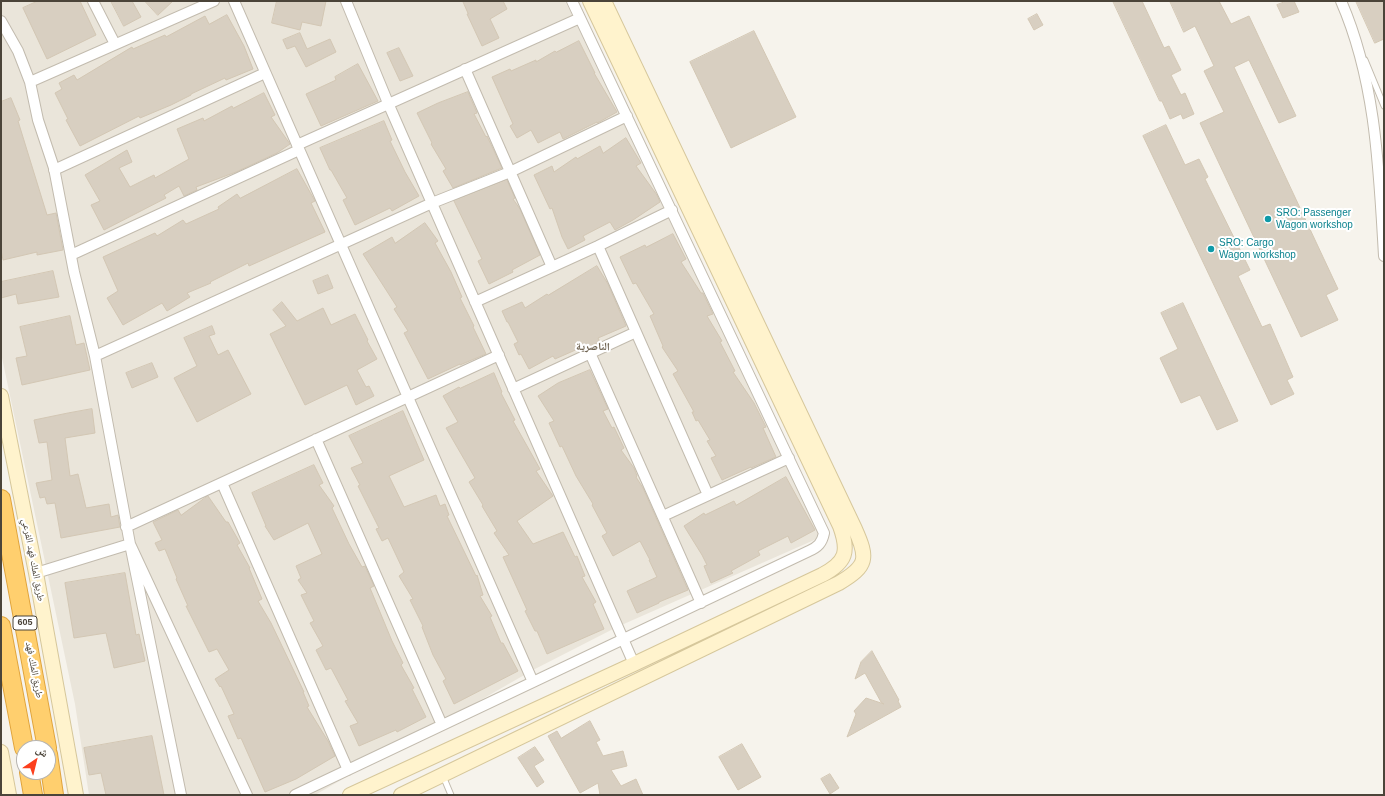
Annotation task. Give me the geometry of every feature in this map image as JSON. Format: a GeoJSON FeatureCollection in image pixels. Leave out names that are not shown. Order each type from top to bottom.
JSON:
{"type":"FeatureCollection","features":[{"type":"Feature","properties":{"kind":"highway","name":"طريق الملك فهد"},"geometry":{"type":"LineString","coordinates":[[1,499],[46,740]]}},
{"type":"Feature","properties":{"kind":"highway","name":"605"},"geometry":{"type":"LineString","coordinates":[[1,626],[22,740]]}},
{"type":"Feature","properties":{"kind":"highway"},"geometry":{"type":"LineString","coordinates":[[30,780],[33,795]]}},
{"type":"Feature","properties":{"kind":"highway"},"geometry":{"type":"LineString","coordinates":[[52,780],[54,795]]}},
{"type":"Feature","properties":{"kind":"street"},"geometry":{"type":"LineString","coordinates":[[93,1],[115,44]]}},
{"type":"Feature","properties":{"kind":"street"},"geometry":{"type":"LineString","coordinates":[[30,82],[214,1]]}},
{"type":"Feature","properties":{"kind":"street"},"geometry":{"type":"LineString","coordinates":[[234,1],[533,682]]}},
{"type":"Feature","properties":{"kind":"street"},"geometry":{"type":"LineString","coordinates":[[346,1],[388,103],[634,664]]}},
{"type":"Feature","properties":{"kind":"street"},"geometry":{"type":"LineString","coordinates":[[295,795],[809,551],[820,544],[824,533],[572,1]]}},
{"type":"Feature","properties":{"kind":"street"},"geometry":{"type":"LineString","coordinates":[[350,795],[634,664],[831,570],[843,558],[845,553],[846,546],[840,526],[590,1]]}},
{"type":"Feature","properties":{"kind":"street"},"geometry":{"type":"LineString","coordinates":[[401,795],[839,583],[851,576],[862,565],[862,544],[604,1]]}},
{"type":"Feature","properties":{"kind":"street"},"geometry":{"type":"LineString","coordinates":[[1341,1],[1351,24],[1366,80],[1378,157],[1384,256]]}},
{"type":"Feature","properties":{"kind":"street"},"geometry":{"type":"LineString","coordinates":[[71,255],[388,103],[580,18]]}},
{"type":"Feature","properties":{"kind":"street"},"geometry":{"type":"LineString","coordinates":[[1,22],[18,51],[30,82],[38,120],[54,170],[71,255],[95,356],[126,527],[181,795]]}},
{"type":"Feature","properties":{"kind":"street"},"geometry":{"type":"LineString","coordinates":[[465,69],[552,267]]}},
{"type":"Feature","properties":{"kind":"street"},"geometry":{"type":"LineString","coordinates":[[54,170],[265,73]]}},
{"type":"Feature","properties":{"kind":"street"},"geometry":{"type":"LineString","coordinates":[[95,356],[432,203],[510,172],[627,116]]}},
{"type":"Feature","properties":{"kind":"street"},"geometry":{"type":"LineString","coordinates":[[475,302],[598,246],[672,210]]}},
{"type":"Feature","properties":{"kind":"street"},"geometry":{"type":"LineString","coordinates":[[598,246],[708,495]]}},
{"type":"Feature","properties":{"kind":"street"},"geometry":{"type":"LineString","coordinates":[[513,389],[636,332]]}},
{"type":"Feature","properties":{"kind":"street"},"geometry":{"type":"LineString","coordinates":[[590,353],[701,603]]}},
{"type":"Feature","properties":{"kind":"street"},"geometry":{"type":"LineString","coordinates":[[126,527],[499,355]]}},
{"type":"Feature","properties":{"kind":"street","name":"طريق الملك فهد الفرعي"},"geometry":{"type":"LineString","coordinates":[[1,396],[36,573],[76,795]]}},
{"type":"Feature","properties":{"kind":"street"},"geometry":{"type":"LineString","coordinates":[[316,439],[442,725]]}},
{"type":"Feature","properties":{"kind":"street"},"geometry":{"type":"LineString","coordinates":[[663,516],[789,458]]}},
{"type":"Feature","properties":{"kind":"street"},"geometry":{"type":"LineString","coordinates":[[222,483],[348,770]]}},
{"type":"Feature","properties":{"kind":"street"},"geometry":{"type":"LineString","coordinates":[[36,573],[130,544]]}},
{"type":"Feature","properties":{"kind":"street"},"geometry":{"type":"LineString","coordinates":[[130,544],[248,795]]}},
{"type":"Feature","properties":{"kind":"street"},"geometry":{"type":"LineString","coordinates":[[1,752],[9,795]]}},
{"type":"Feature","properties":{"kind":"lane"},"geometry":{"type":"LineString","coordinates":[[1351,24],[1384,106]]}},
{"type":"Feature","properties":{"kind":"lane"},"geometry":{"type":"LineString","coordinates":[[443,775],[451,795]]}},
{"type":"Feature","properties":{"kind":"shaded area"},"geometry":{"type":"Polygon","coordinates":[[[1,1],[565,1],[610,89],[821,537],[617,627],[533,670],[315,795],[89,795],[75,704],[1,353],[1,1]]]}},
{"type":"Feature","properties":{"kind":"building"},"geometry":{"type":"Polygon","coordinates":[[[38,1],[80,1],[96,35],[47,59],[23,8],[38,1]]]}},
{"type":"Feature","properties":{"kind":"building"},"geometry":{"type":"Polygon","coordinates":[[[111,1],[132,1],[141,17],[124,26],[111,1]]]}},
{"type":"Feature","properties":{"kind":"building"},"geometry":{"type":"Polygon","coordinates":[[[145,1],[173,1],[158,15],[145,1]]]}},
{"type":"Feature","properties":{"kind":"building"},"geometry":{"type":"Polygon","coordinates":[[[277,1],[326,1],[321,26],[302,22],[300,30],[272,23],[277,1]]]}},
{"type":"Feature","properties":{"kind":"building"},"geometry":{"type":"Polygon","coordinates":[[[463,1],[503,1],[507,9],[490,19],[499,38],[482,46],[467,14],[463,1]]]}},
{"type":"Feature","properties":{"kind":"building"},"geometry":{"type":"Polygon","coordinates":[[[1113,1],[1142,1],[1164,48],[1169,46],[1181,70],[1171,75],[1181,95],[1185,93],[1194,114],[1183,119],[1181,114],[1170,119],[1113,1]]]}},
{"type":"Feature","properties":{"kind":"building"},"geometry":{"type":"Polygon","coordinates":[[[1170,1],[1219,1],[1231,24],[1249,16],[1296,116],[1279,123],[1249,60],[1234,67],[1338,289],[1326,295],[1338,320],[1301,337],[1200,123],[1224,112],[1204,71],[1214,66],[1195,26],[1184,32],[1170,1]]]}},
{"type":"Feature","properties":{"kind":"building"},"geometry":{"type":"Polygon","coordinates":[[[1287,1],[1294,1],[1299,12],[1283,18],[1277,5],[1287,1]]]}},
{"type":"Feature","properties":{"kind":"building"},"geometry":{"type":"Polygon","coordinates":[[[1356,1],[1384,1],[1384,39],[1375,43],[1356,1]]]}},
{"type":"Feature","properties":{"kind":"building"},"geometry":{"type":"Polygon","coordinates":[[[1037,14],[1043,25],[1034,30],[1028,19],[1037,14]]]}},
{"type":"Feature","properties":{"kind":"building"},"geometry":{"type":"Polygon","coordinates":[[[227,15],[244,46],[253,69],[226,80],[225,78],[171,105],[140,118],[139,116],[80,146],[66,120],[68,119],[55,93],[62,89],[59,83],[74,75],[77,80],[132,47],[133,49],[165,35],[166,37],[205,16],[209,24],[227,15]]]}},
{"type":"Feature","properties":{"kind":"building"},"geometry":{"type":"Polygon","coordinates":[[[754,31],[796,117],[731,148],[690,62],[754,31]]]}},
{"type":"Feature","properties":{"kind":"building"},"geometry":{"type":"Polygon","coordinates":[[[300,33],[307,49],[330,39],[336,52],[306,67],[295,46],[287,49],[283,40],[300,33]]]}},
{"type":"Feature","properties":{"kind":"building"},"geometry":{"type":"Polygon","coordinates":[[[579,41],[594,73],[617,112],[563,139],[560,132],[538,143],[531,130],[517,138],[510,126],[513,124],[492,77],[510,69],[511,71],[536,60],[536,62],[555,51],[556,52],[579,41]]]}},
{"type":"Feature","properties":{"kind":"building"},"geometry":{"type":"Polygon","coordinates":[[[399,48],[413,76],[400,81],[387,53],[399,48]]]}},
{"type":"Feature","properties":{"kind":"building"},"geometry":{"type":"Polygon","coordinates":[[[358,64],[378,101],[321,126],[306,94],[336,80],[335,77],[358,64]]]}},
{"type":"Feature","properties":{"kind":"building"},"geometry":{"type":"Polygon","coordinates":[[[468,92],[477,113],[474,114],[486,137],[487,136],[502,168],[453,188],[443,171],[446,169],[431,144],[432,143],[417,113],[438,103],[468,92]]]}},
{"type":"Feature","properties":{"kind":"building"},"geometry":{"type":"Polygon","coordinates":[[[264,93],[275,115],[271,117],[290,144],[277,153],[236,172],[196,187],[197,190],[184,196],[179,186],[164,195],[166,198],[104,230],[91,205],[100,201],[85,175],[127,150],[132,162],[119,168],[130,187],[154,175],[155,178],[189,159],[177,129],[203,118],[204,121],[232,106],[233,108],[264,93]]]}},
{"type":"Feature","properties":{"kind":"building"},"geometry":{"type":"Polygon","coordinates":[[[11,98],[20,120],[18,121],[47,215],[56,213],[63,250],[37,255],[37,252],[3,260],[1,250],[1,102],[11,98]]]}},
{"type":"Feature","properties":{"kind":"building"},"geometry":{"type":"Polygon","coordinates":[[[384,121],[392,140],[390,141],[419,196],[392,211],[390,208],[355,225],[343,200],[347,198],[330,170],[320,148],[384,121]]]}},
{"type":"Feature","properties":{"kind":"building","name":"SRO: Cargo Wagon workshop"},"geometry":{"type":"Polygon","coordinates":[[[1166,125],[1185,165],[1199,159],[1208,177],[1205,179],[1250,270],[1238,276],[1262,327],[1270,324],[1293,377],[1287,380],[1294,394],[1271,405],[1143,136],[1166,125]]]}},
{"type":"Feature","properties":{"kind":"building"},"geometry":{"type":"Polygon","coordinates":[[[626,138],[641,163],[636,166],[657,195],[660,202],[615,230],[610,222],[583,236],[585,240],[568,249],[562,237],[552,208],[550,209],[534,175],[552,166],[554,172],[576,157],[577,159],[600,146],[603,153],[626,138]]]}},
{"type":"Feature","properties":{"kind":"building"},"geometry":{"type":"Polygon","coordinates":[[[297,169],[315,201],[311,203],[325,232],[249,266],[248,263],[210,282],[211,283],[187,293],[190,297],[167,311],[162,303],[123,325],[107,298],[118,291],[103,257],[155,233],[157,236],[183,220],[186,224],[219,209],[218,207],[237,194],[240,198],[297,169]]]}},
{"type":"Feature","properties":{"kind":"building"},"geometry":{"type":"Polygon","coordinates":[[[507,180],[515,198],[513,199],[520,209],[540,255],[512,270],[513,272],[489,284],[478,261],[482,259],[454,201],[507,180]]]}},
{"type":"Feature","properties":{"kind":"building"},"geometry":{"type":"Polygon","coordinates":[[[425,223],[438,241],[435,243],[451,272],[462,297],[460,298],[486,354],[428,379],[404,333],[408,331],[394,309],[397,307],[363,254],[392,237],[395,243],[425,223]]]}},
{"type":"Feature","properties":{"kind":"building"},"geometry":{"type":"Polygon","coordinates":[[[673,234],[686,259],[681,262],[701,293],[703,293],[713,314],[707,316],[722,341],[720,342],[735,371],[733,372],[754,403],[766,427],[763,428],[776,457],[722,480],[711,458],[716,456],[707,441],[710,440],[698,420],[696,421],[692,412],[694,412],[673,374],[678,371],[662,347],[663,346],[650,316],[654,314],[636,283],[633,284],[620,257],[673,234]]]}},
{"type":"Feature","properties":{"kind":"building"},"geometry":{"type":"Polygon","coordinates":[[[597,266],[608,284],[626,326],[598,338],[600,342],[581,350],[580,348],[555,359],[553,356],[529,369],[521,354],[519,355],[514,344],[518,342],[502,311],[522,302],[525,308],[597,266]]]}},
{"type":"Feature","properties":{"kind":"building"},"geometry":{"type":"Polygon","coordinates":[[[53,271],[59,297],[18,304],[16,294],[1,298],[1,282],[53,271]]]}},
{"type":"Feature","properties":{"kind":"building"},"geometry":{"type":"Polygon","coordinates":[[[328,275],[333,288],[318,294],[313,281],[328,275]]]}},
{"type":"Feature","properties":{"kind":"building"},"geometry":{"type":"Polygon","coordinates":[[[282,302],[297,321],[323,308],[331,325],[355,314],[377,359],[357,370],[366,387],[369,386],[374,396],[356,405],[347,385],[305,405],[270,334],[286,326],[273,310],[282,302]]]}},
{"type":"Feature","properties":{"kind":"building"},"geometry":{"type":"Polygon","coordinates":[[[1183,303],[1238,421],[1217,430],[1200,395],[1181,403],[1160,358],[1178,349],[1161,313],[1183,303]]]}},
{"type":"Feature","properties":{"kind":"building"},"geometry":{"type":"Polygon","coordinates":[[[70,316],[76,345],[84,343],[90,370],[22,385],[16,358],[27,356],[20,327],[70,316]]]}},
{"type":"Feature","properties":{"kind":"building"},"geometry":{"type":"Polygon","coordinates":[[[212,326],[215,334],[209,336],[218,355],[228,350],[251,394],[197,422],[174,378],[197,366],[184,338],[212,326]]]}},
{"type":"Feature","properties":{"kind":"building"},"geometry":{"type":"Polygon","coordinates":[[[152,363],[158,377],[132,388],[126,373],[152,363]]]}},
{"type":"Feature","properties":{"kind":"building"},"geometry":{"type":"Polygon","coordinates":[[[590,370],[608,409],[603,411],[612,428],[614,427],[624,448],[621,450],[634,468],[636,477],[643,488],[688,590],[637,613],[627,591],[657,577],[650,560],[640,541],[613,556],[602,536],[607,533],[592,505],[593,504],[576,476],[562,446],[560,447],[549,423],[554,421],[538,396],[558,383],[590,370]]]}},
{"type":"Feature","properties":{"kind":"building"},"geometry":{"type":"Polygon","coordinates":[[[494,373],[502,392],[501,393],[515,420],[513,421],[540,469],[536,471],[553,496],[517,521],[533,544],[563,532],[575,557],[577,556],[585,576],[582,577],[596,602],[593,604],[604,629],[547,654],[537,631],[535,631],[525,611],[527,610],[503,557],[509,555],[494,533],[497,531],[469,482],[475,478],[446,428],[458,422],[443,396],[459,387],[460,388],[494,373]]]}},
{"type":"Feature","properties":{"kind":"building"},"geometry":{"type":"Polygon","coordinates":[[[92,409],[95,433],[65,438],[70,476],[78,474],[86,508],[109,504],[111,517],[118,515],[120,527],[61,538],[55,503],[47,504],[45,497],[40,498],[36,483],[52,480],[47,442],[39,443],[34,420],[92,409]]]}},
{"type":"Feature","properties":{"kind":"building"},"geometry":{"type":"Polygon","coordinates":[[[403,411],[424,460],[389,476],[404,507],[436,495],[440,506],[445,504],[449,515],[447,516],[476,576],[477,575],[483,595],[480,596],[492,616],[490,617],[501,643],[503,643],[518,671],[454,704],[443,681],[446,679],[433,655],[422,627],[423,626],[410,600],[413,599],[399,576],[404,572],[388,538],[382,541],[376,529],[379,528],[358,486],[360,485],[351,468],[363,463],[349,436],[403,411]]]}},
{"type":"Feature","properties":{"kind":"building"},"geometry":{"type":"Polygon","coordinates":[[[314,465],[323,483],[319,485],[334,506],[332,508],[349,544],[362,567],[365,566],[374,586],[370,588],[392,641],[403,663],[401,665],[414,688],[412,689],[426,717],[397,732],[396,730],[359,746],[350,726],[358,723],[345,701],[348,700],[331,668],[326,670],[316,650],[323,646],[310,623],[314,621],[301,595],[307,593],[298,580],[301,578],[296,566],[322,554],[308,523],[274,540],[265,526],[252,493],[314,465]]]}},
{"type":"Feature","properties":{"kind":"building"},"geometry":{"type":"Polygon","coordinates":[[[786,477],[815,530],[791,543],[788,536],[758,551],[760,555],[731,571],[733,573],[711,583],[704,566],[707,565],[684,526],[704,513],[705,515],[734,501],[736,505],[786,477]]]}},
{"type":"Feature","properties":{"kind":"building"},"geometry":{"type":"Polygon","coordinates":[[[208,496],[226,522],[228,522],[240,543],[237,545],[250,568],[262,599],[258,601],[271,623],[304,692],[309,706],[307,707],[328,741],[335,756],[296,779],[265,792],[241,738],[238,739],[228,716],[234,714],[221,686],[220,687],[215,679],[229,670],[217,649],[209,652],[186,606],[188,606],[165,549],[159,551],[155,543],[162,540],[153,522],[178,510],[181,515],[208,496]]]}},
{"type":"Feature","properties":{"kind":"building"},"geometry":{"type":"Polygon","coordinates":[[[125,573],[136,635],[139,634],[145,661],[114,668],[106,633],[74,638],[65,583],[125,573]]]}},
{"type":"Feature","properties":{"kind":"building"},"geometry":{"type":"Polygon","coordinates":[[[872,651],[899,700],[898,701],[901,707],[847,737],[856,714],[854,711],[866,698],[884,704],[881,702],[865,673],[855,679],[861,662],[872,651]]]}},
{"type":"Feature","properties":{"kind":"building"},"geometry":{"type":"Polygon","coordinates":[[[590,721],[600,740],[596,742],[603,756],[623,751],[627,766],[611,770],[621,786],[636,779],[643,795],[600,795],[598,783],[580,793],[548,736],[557,731],[561,738],[590,721]]]}},
{"type":"Feature","properties":{"kind":"building"},"geometry":{"type":"Polygon","coordinates":[[[152,736],[164,795],[106,795],[101,773],[89,775],[84,748],[152,736]]]}},
{"type":"Feature","properties":{"kind":"building"},"geometry":{"type":"Polygon","coordinates":[[[742,744],[761,777],[738,790],[719,757],[742,744]]]}},
{"type":"Feature","properties":{"kind":"building"},"geometry":{"type":"Polygon","coordinates":[[[535,747],[544,760],[534,766],[544,782],[537,787],[518,758],[535,747]]]}},
{"type":"Feature","properties":{"kind":"building"},"geometry":{"type":"Polygon","coordinates":[[[830,774],[839,788],[830,794],[821,779],[830,774]]]}},
{"type":"Feature","properties":{"kind":"place","name":"SRO: Passenger Wagon workshop"},"geometry":{"type":"Point","coordinates":[1268,219]}},
{"type":"Feature","properties":{"kind":"place","name":"SRO: Cargo Wagon workshop"},"geometry":{"type":"Point","coordinates":[1211,249]}},
{"type":"Feature","properties":{"kind":"district","name":"الناصرية"},"geometry":{"type":"Point","coordinates":[593,347]}}]}
